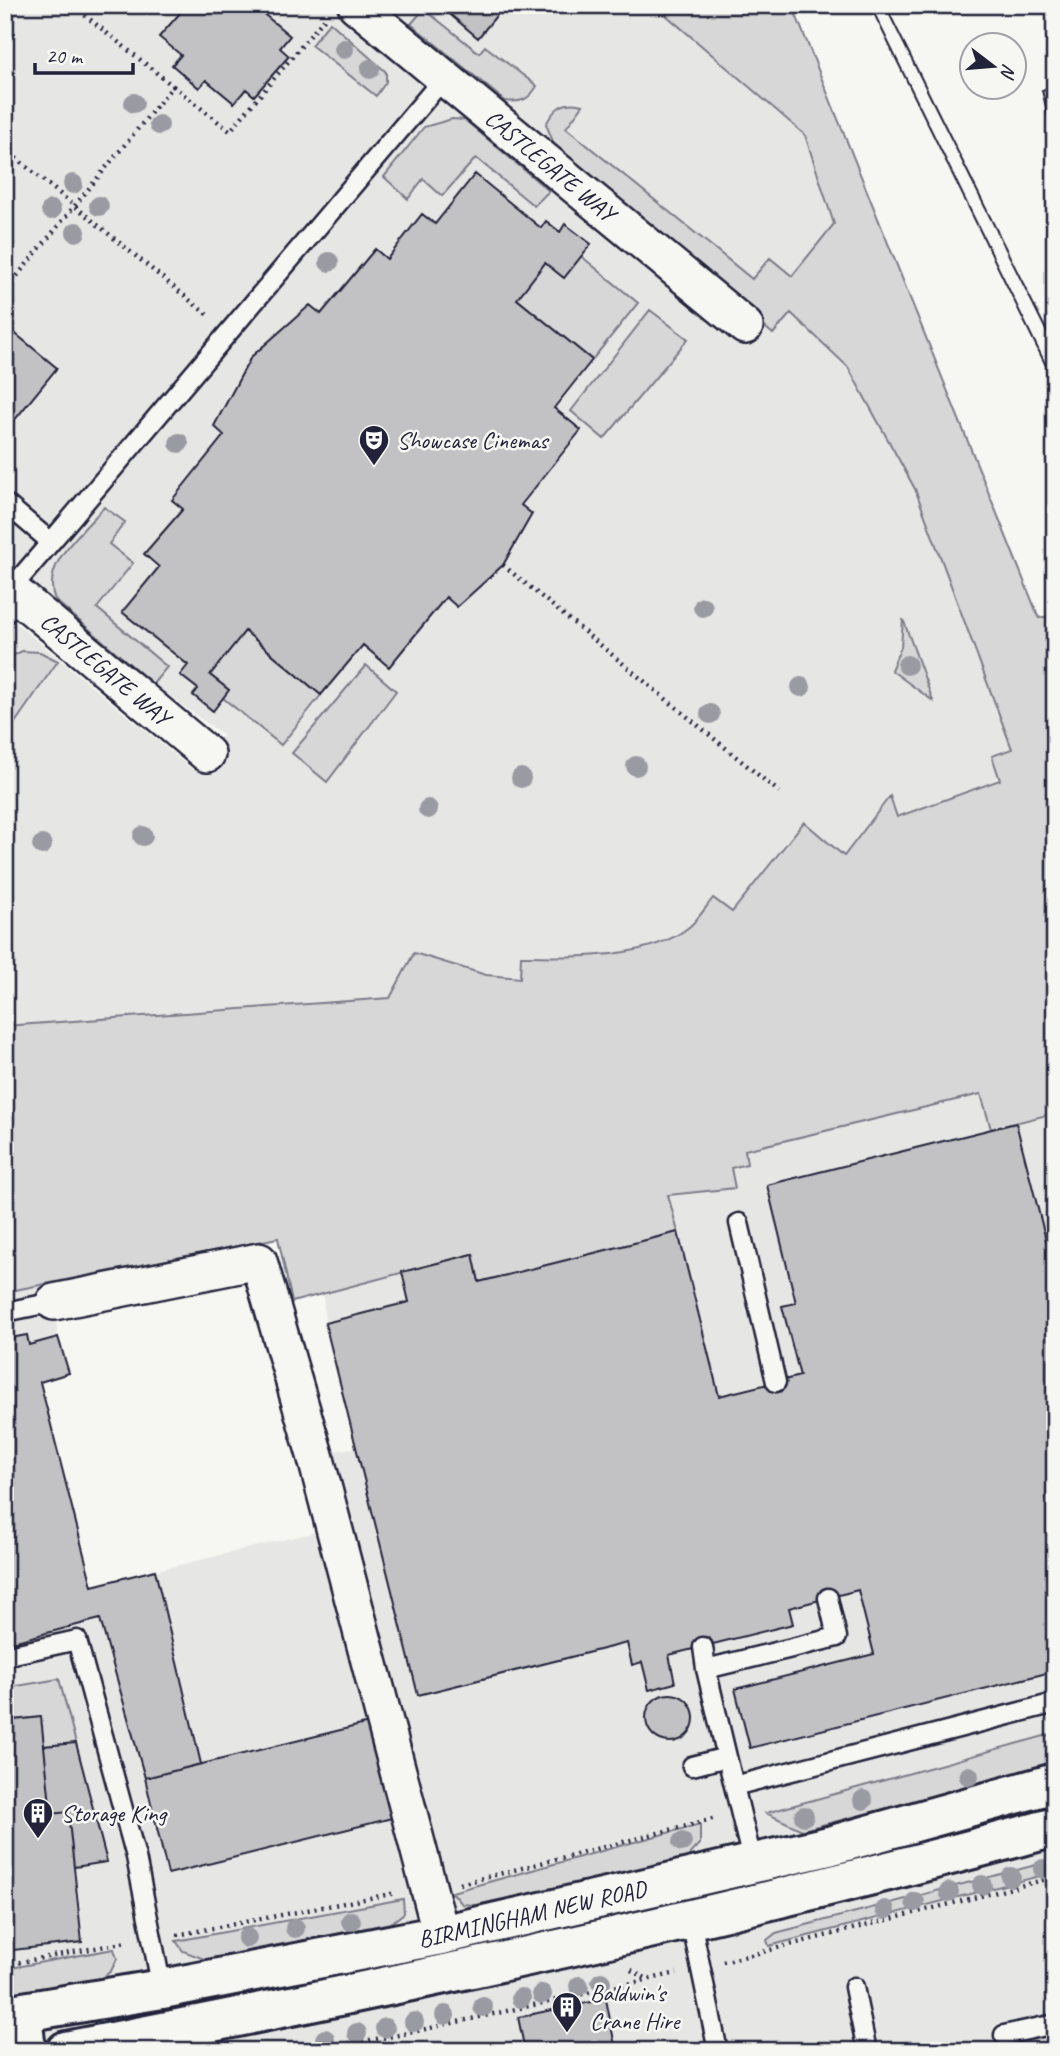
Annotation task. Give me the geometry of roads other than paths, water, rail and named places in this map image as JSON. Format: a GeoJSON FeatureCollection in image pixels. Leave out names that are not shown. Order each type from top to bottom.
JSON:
{"type":"FeatureCollection","features":[{"type":"Feature","properties":{"kind":"highway","name":"BIRMINGHAM NEW ROAD"},"geometry":{"type":"LineString","coordinates":[[14,2014],[441,1936],[829,1846],[1055,1783]]}},
{"type":"Feature","properties":{"kind":"highway","name":"BIRMINGHAM NEW ROAD"},"geometry":{"type":"LineString","coordinates":[[66,2051],[691,1922],[1055,1827]]}},
{"type":"Feature","properties":{"kind":"highway"},"geometry":{"type":"LineString","coordinates":[[441,1936],[449,1974]]}},
{"type":"Feature","properties":{"kind":"highway"},"geometry":{"type":"LineString","coordinates":[[14,2014],[26,2051]]}},
{"type":"Feature","properties":{"kind":"street","name":"CASTLEGATE WAY"},"geometry":{"type":"LineString","coordinates":[[343,8],[443,79],[745,326]]}},
{"type":"Feature","properties":{"kind":"street","name":"CASTLEGATE WAY"},"geometry":{"type":"LineString","coordinates":[[10,596],[207,754]]}},
{"type":"Feature","properties":{"kind":"street"},"geometry":{"type":"LineString","coordinates":[[54,1302],[259,1261],[441,1936]]}},
{"type":"Feature","properties":{"kind":"lane"},"geometry":{"type":"LineString","coordinates":[[10,596],[51,542],[443,79]]}},
{"type":"Feature","properties":{"kind":"lane"},"geometry":{"type":"LineString","coordinates":[[5,503],[51,542]]}},
{"type":"Feature","properties":{"kind":"lane"},"geometry":{"type":"LineString","coordinates":[[738,1223],[776,1382]]}},
{"type":"Feature","properties":{"kind":"lane"},"geometry":{"type":"LineString","coordinates":[[5,1312],[54,1302]]}},
{"type":"Feature","properties":{"kind":"lane"},"geometry":{"type":"LineString","coordinates":[[706,1669],[837,1637],[828,1598]]}},
{"type":"Feature","properties":{"kind":"lane"},"geometry":{"type":"LineString","coordinates":[[5,1656],[77,1640],[136,1857],[162,1989]]}},
{"type":"Feature","properties":{"kind":"lane"},"geometry":{"type":"LineString","coordinates":[[703,1647],[752,1864]]}},
{"type":"Feature","properties":{"kind":"lane"},"geometry":{"type":"LineString","coordinates":[[734,1786],[1055,1703]]}},
{"type":"Feature","properties":{"kind":"lane"},"geometry":{"type":"LineString","coordinates":[[692,1766],[727,1757]]}},
{"type":"Feature","properties":{"kind":"lane"},"geometry":{"type":"LineString","coordinates":[[691,1922],[718,2051]]}},
{"type":"Feature","properties":{"kind":"lane"},"geometry":{"type":"LineString","coordinates":[[854,1987],[867,2051]]}},
{"type":"Feature","properties":{"kind":"lane"},"geometry":{"type":"LineString","coordinates":[[1004,2035],[1055,2024]]}},
{"type":"Feature","properties":{"kind":"tram line"},"geometry":{"type":"LineString","coordinates":[[870,5],[1055,384]]}},
{"type":"Feature","properties":{"kind":"tram line"},"geometry":{"type":"LineString","coordinates":[[885,5],[1055,348]]}},
{"type":"Feature","properties":{"kind":"place","name":"Showcase Cinemas"},"geometry":{"type":"Point","coordinates":[374,467]}},
{"type":"Feature","properties":{"kind":"place","name":"Storage King"},"geometry":{"type":"Point","coordinates":[38,1840]}},
{"type":"Feature","properties":{"kind":"place","name":"Baldwin's Crane Hire"},"geometry":{"type":"Point","coordinates":[567,2034]}}]}
